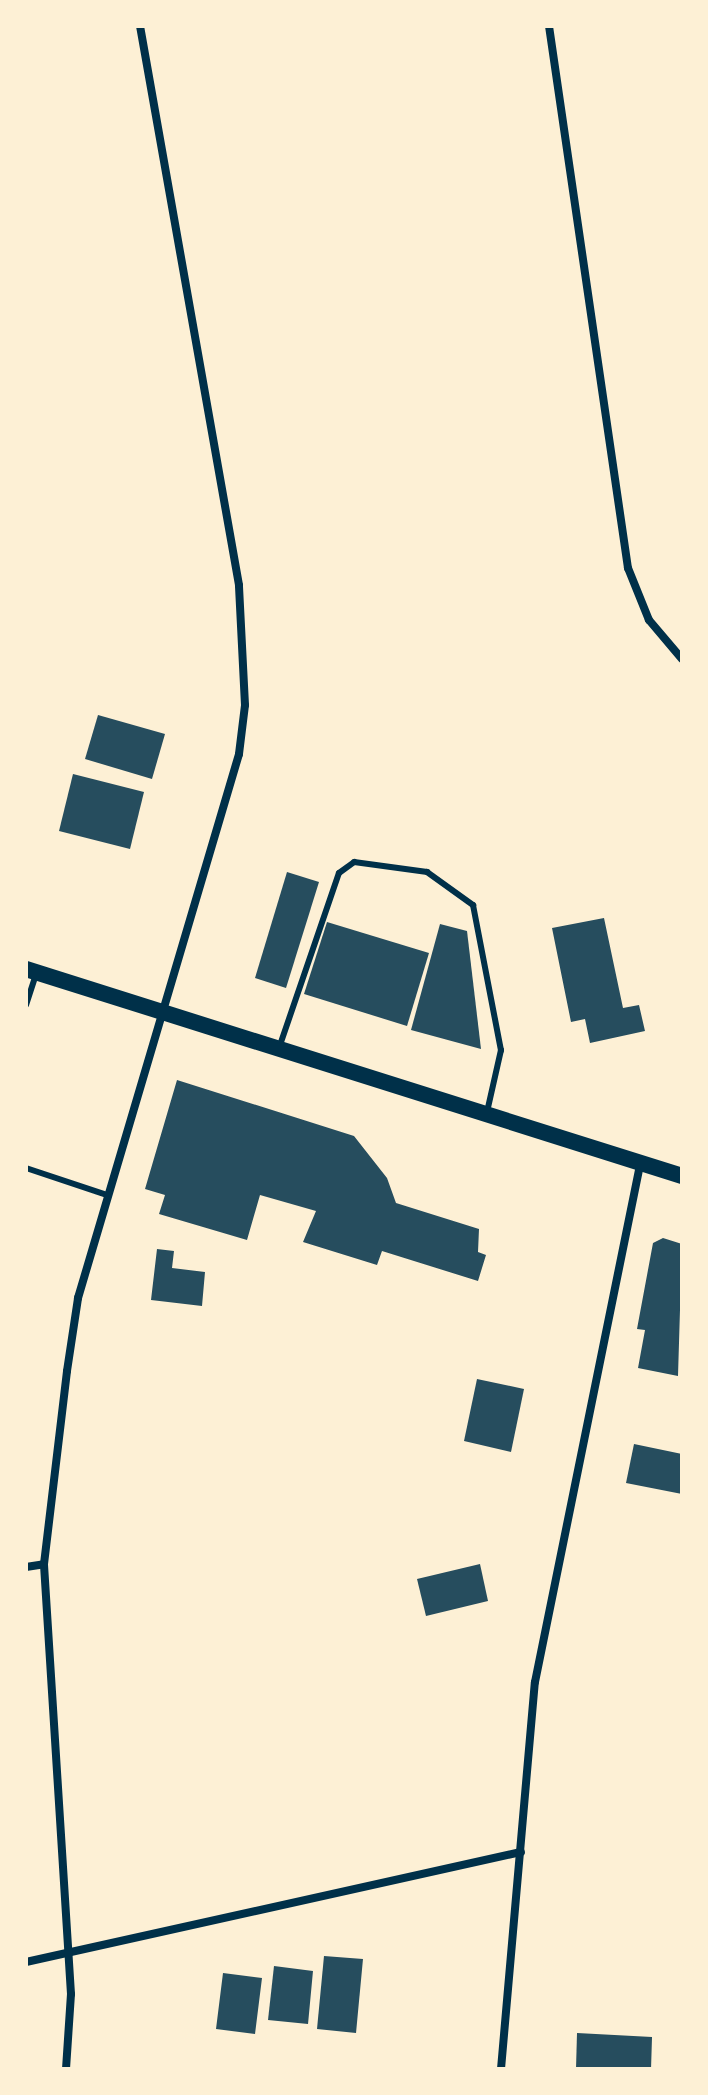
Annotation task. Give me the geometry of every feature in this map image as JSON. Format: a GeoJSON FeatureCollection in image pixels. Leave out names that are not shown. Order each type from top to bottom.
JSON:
{"type":"FeatureCollection","features":[{"type":"Feature","properties":{"kind":"main road"},"geometry":{"type":"LineString","coordinates":[[31,971],[682,1176]]}},
{"type":"Feature","properties":{"kind":"street"},"geometry":{"type":"LineString","coordinates":[[66,2069],[68,1953],[44,1564],[78,1298],[160,1011],[239,754],[245,649],[140,26]]}},
{"type":"Feature","properties":{"kind":"street"},"geometry":{"type":"LineString","coordinates":[[549,26],[628,568],[649,620],[682,659]]}},
{"type":"Feature","properties":{"kind":"street"},"geometry":{"type":"LineString","coordinates":[[501,2069],[535,1682],[640,1165]]}},
{"type":"Feature","properties":{"kind":"street"},"geometry":{"type":"LineString","coordinates":[[26,1567],[44,1564]]}},
{"type":"Feature","properties":{"kind":"street"},"geometry":{"type":"LineString","coordinates":[[26,1962],[521,1852]]}},
{"type":"Feature","properties":{"kind":"lane"},"geometry":{"type":"LineString","coordinates":[[279,1049],[339,873],[354,862],[427,872],[473,905],[501,1050],[486,1116]]}},
{"type":"Feature","properties":{"kind":"lane"},"geometry":{"type":"LineString","coordinates":[[26,1005],[31,971]]}},
{"type":"Feature","properties":{"kind":"lane"},"geometry":{"type":"LineString","coordinates":[[26,1168],[107,1195]]}},
{"type":"Feature","properties":{"kind":"building"},"geometry":{"type":"Polygon","coordinates":[[[98,715],[165,734],[152,779],[85,759],[98,715]]]}},
{"type":"Feature","properties":{"kind":"building"},"geometry":{"type":"Polygon","coordinates":[[[73,774],[144,792],[130,849],[59,831],[73,774]]]}},
{"type":"Feature","properties":{"kind":"building"},"geometry":{"type":"Polygon","coordinates":[[[287,872],[319,882],[286,988],[255,978],[287,872]]]}},
{"type":"Feature","properties":{"kind":"building"},"geometry":{"type":"Polygon","coordinates":[[[604,918],[623,1008],[639,1005],[645,1031],[590,1043],[585,1019],[571,1022],[552,928],[604,918]]]}},
{"type":"Feature","properties":{"kind":"building"},"geometry":{"type":"Polygon","coordinates":[[[327,922],[429,953],[407,1026],[304,994],[327,922]]]}},
{"type":"Feature","properties":{"kind":"building"},"geometry":{"type":"Polygon","coordinates":[[[440,924],[467,931],[481,1049],[411,1030],[440,924]]]}},
{"type":"Feature","properties":{"kind":"building"},"geometry":{"type":"Polygon","coordinates":[[[177,1080],[354,1136],[387,1178],[396,1203],[479,1229],[478,1252],[486,1255],[478,1281],[382,1251],[377,1265],[303,1242],[316,1211],[260,1195],[247,1240],[159,1214],[165,1195],[145,1189],[177,1080]]]}},
{"type":"Feature","properties":{"kind":"building"},"geometry":{"type":"Polygon","coordinates":[[[663,1238],[682,1244],[678,1376],[638,1368],[645,1330],[637,1329],[653,1243],[663,1238]]]}},
{"type":"Feature","properties":{"kind":"building"},"geometry":{"type":"Polygon","coordinates":[[[157,1249],[174,1251],[172,1268],[205,1272],[202,1306],[151,1300],[157,1249]]]}},
{"type":"Feature","properties":{"kind":"building"},"geometry":{"type":"Polygon","coordinates":[[[477,1379],[524,1389],[511,1452],[464,1441],[477,1379]]]}},
{"type":"Feature","properties":{"kind":"building"},"geometry":{"type":"Polygon","coordinates":[[[634,1444],[682,1454],[682,1494],[626,1483],[634,1444]]]}},
{"type":"Feature","properties":{"kind":"building"},"geometry":{"type":"Polygon","coordinates":[[[480,1564],[488,1601],[426,1616],[417,1579],[480,1564]]]}},
{"type":"Feature","properties":{"kind":"building"},"geometry":{"type":"Polygon","coordinates":[[[324,1956],[363,1959],[356,2033],[317,2029],[324,1956]]]}},
{"type":"Feature","properties":{"kind":"building"},"geometry":{"type":"Polygon","coordinates":[[[274,1966],[313,1971],[308,2024],[268,2020],[274,1966]]]}},
{"type":"Feature","properties":{"kind":"building"},"geometry":{"type":"Polygon","coordinates":[[[223,1973],[262,1978],[255,2034],[216,2029],[223,1973]]]}},
{"type":"Feature","properties":{"kind":"building"},"geometry":{"type":"Polygon","coordinates":[[[577,2033],[652,2037],[651,2069],[576,2069],[577,2033]]]}}]}
